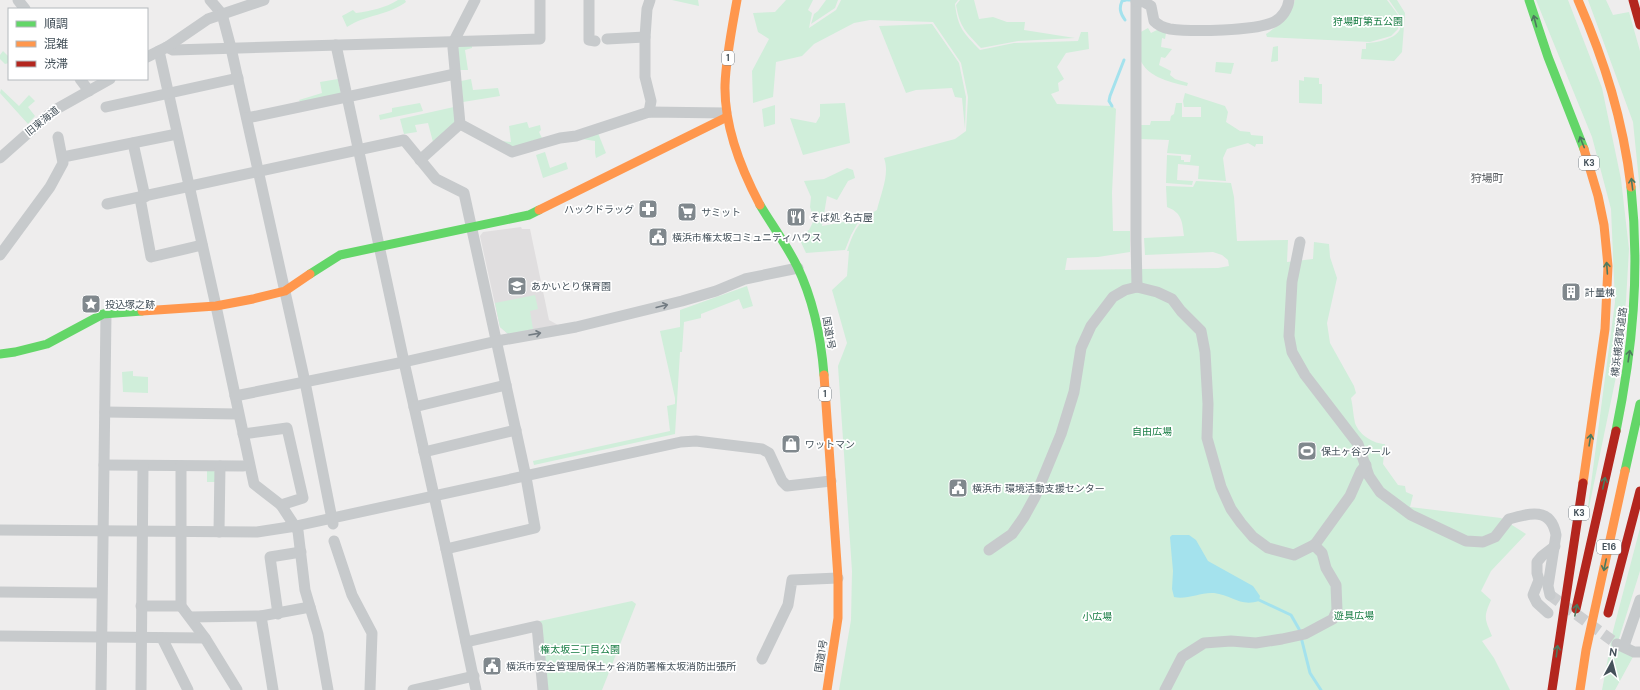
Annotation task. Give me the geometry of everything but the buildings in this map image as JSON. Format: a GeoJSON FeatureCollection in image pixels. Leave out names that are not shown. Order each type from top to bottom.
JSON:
{"type":"FeatureCollection","features":[{"type":"Feature","properties":{"kind":"main road","name":"国道1号"},"geometry":{"type":"LineString","coordinates":[[737,0],[727,70],[727,115],[741,166],[766,214],[798,268],[812,304],[821,348],[838,578],[838,618],[827,690]]}},
{"type":"Feature","properties":{"kind":"main road","name":"K3"},"geometry":{"type":"LineString","coordinates":[[1529,0],[1538,32],[1586,153],[1597,190],[1605,227],[1608,278],[1604,335],[1594,417],[1558,643],[1552,690]]}},
{"type":"Feature","properties":{"kind":"main road","name":"横浜横須賀道路"},"geometry":{"type":"LineString","coordinates":[[1575,617],[1623,392],[1633,330],[1637,284],[1636,231],[1632,184],[1618,109],[1606,70],[1578,0]]}},
{"type":"Feature","properties":{"kind":"main road"},"geometry":{"type":"LineString","coordinates":[[1632,0],[1640,25]]}},
{"type":"Feature","properties":{"kind":"main road"},"geometry":{"type":"LineString","coordinates":[[0,354],[47,344],[106,314],[216,306],[253,299],[285,291],[340,255],[471,226],[529,215],[727,115]]}},
{"type":"Feature","properties":{"kind":"main road","name":"E16"},"geometry":{"type":"LineString","coordinates":[[1580,690],[1586,650],[1640,404]]}},
{"type":"Feature","properties":{"kind":"main road"},"geometry":{"type":"LineString","coordinates":[[1606,620],[1640,491]]}},
{"type":"Feature","properties":{"kind":"street"},"geometry":{"type":"LineString","coordinates":[[18,0],[24,8]]}},
{"type":"Feature","properties":{"kind":"street"},"geometry":{"type":"LineString","coordinates":[[210,0],[222,14],[232,48],[305,382],[332,521]]}},
{"type":"Feature","properties":{"kind":"street"},"geometry":{"type":"LineString","coordinates":[[148,57],[208,19],[264,0]]}},
{"type":"Feature","properties":{"kind":"street"},"geometry":{"type":"LineString","coordinates":[[460,124],[453,48],[454,41],[475,0]]}},
{"type":"Feature","properties":{"kind":"street"},"geometry":{"type":"LineString","coordinates":[[163,49],[173,50],[540,39],[540,0]]}},
{"type":"Feature","properties":{"kind":"street"},"geometry":{"type":"LineString","coordinates":[[589,0],[589,40],[595,40]]}},
{"type":"Feature","properties":{"kind":"street"},"geometry":{"type":"LineString","coordinates":[[649,112],[651,101],[645,77],[645,37],[647,9],[650,0]]}},
{"type":"Feature","properties":{"kind":"street"},"geometry":{"type":"LineString","coordinates":[[1137,287],[1136,1],[1144,2],[1151,6],[1154,21],[1159,26],[1170,29],[1205,30],[1259,27],[1275,21],[1285,12],[1289,0]]}},
{"type":"Feature","properties":{"kind":"street"},"geometry":{"type":"LineString","coordinates":[[607,39],[645,37]]}},
{"type":"Feature","properties":{"kind":"street"},"geometry":{"type":"LineString","coordinates":[[336,45],[476,690]]}},
{"type":"Feature","properties":{"kind":"street"},"geometry":{"type":"LineString","coordinates":[[163,49],[168,93],[243,434],[246,466],[254,484],[281,505],[298,531],[305,590],[318,634],[328,690]]}},
{"type":"Feature","properties":{"kind":"street"},"geometry":{"type":"LineString","coordinates":[[247,118],[455,74]]}},
{"type":"Feature","properties":{"kind":"street"},"geometry":{"type":"LineString","coordinates":[[106,107],[238,78]]}},
{"type":"Feature","properties":{"kind":"street"},"geometry":{"type":"LineString","coordinates":[[81,80],[89,91]]}},
{"type":"Feature","properties":{"kind":"street","name":"旧東海道"},"geometry":{"type":"LineString","coordinates":[[0,158],[53,113],[108,80]]}},
{"type":"Feature","properties":{"kind":"street"},"geometry":{"type":"LineString","coordinates":[[460,124],[512,152],[560,138],[576,136],[649,112],[727,115]]}},
{"type":"Feature","properties":{"kind":"street"},"geometry":{"type":"LineString","coordinates":[[420,160],[460,124]]}},
{"type":"Feature","properties":{"kind":"street"},"geometry":{"type":"LineString","coordinates":[[63,157],[177,134]]}},
{"type":"Feature","properties":{"kind":"street"},"geometry":{"type":"LineString","coordinates":[[0,255],[50,188],[63,163],[58,138]]}},
{"type":"Feature","properties":{"kind":"street"},"geometry":{"type":"LineString","coordinates":[[107,204],[404,140],[436,179],[464,193],[526,476],[535,528],[446,549]]}},
{"type":"Feature","properties":{"kind":"street"},"geometry":{"type":"LineString","coordinates":[[133,143],[151,257],[202,245]]}},
{"type":"Feature","properties":{"kind":"street"},"geometry":{"type":"LineString","coordinates":[[1300,242],[1292,282],[1289,336],[1292,352],[1305,374],[1358,444],[1370,476],[1380,492],[1411,515],[1466,541],[1483,542],[1495,537],[1509,519],[1519,511],[1544,515],[1550,520],[1554,527],[1555,546],[1548,586],[1550,595]]}},
{"type":"Feature","properties":{"kind":"street"},"geometry":{"type":"LineString","coordinates":[[235,396],[404,362],[497,341],[576,327],[682,301],[716,291],[745,280],[798,268]]}},
{"type":"Feature","properties":{"kind":"street"},"geometry":{"type":"LineString","coordinates":[[989,550],[1012,534],[1024,517],[1035,497],[1061,434],[1074,392],[1081,348],[1091,326],[1113,297],[1125,290],[1137,287],[1157,292],[1172,299],[1181,311],[1201,331],[1205,352],[1208,404],[1207,438],[1221,487],[1231,509],[1253,537],[1268,548],[1278,552],[1294,555],[1314,545],[1350,496],[1361,470],[1366,465]]}},
{"type":"Feature","properties":{"kind":"street"},"geometry":{"type":"LineString","coordinates":[[101,690],[101,593],[106,314]]}},
{"type":"Feature","properties":{"kind":"street"},"geometry":{"type":"LineString","coordinates":[[414,407],[506,385]]}},
{"type":"Feature","properties":{"kind":"street"},"geometry":{"type":"LineString","coordinates":[[105,412],[238,414]]}},
{"type":"Feature","properties":{"kind":"street"},"geometry":{"type":"LineString","coordinates":[[243,434],[287,428],[303,498],[281,505]]}},
{"type":"Feature","properties":{"kind":"street"},"geometry":{"type":"LineString","coordinates":[[424,452],[516,430]]}},
{"type":"Feature","properties":{"kind":"street"},"geometry":{"type":"LineString","coordinates":[[0,530],[257,532],[332,521],[434,496],[681,442],[696,441],[762,449],[770,452],[782,481],[787,486],[830,481]]}},
{"type":"Feature","properties":{"kind":"street"},"geometry":{"type":"LineString","coordinates":[[104,465],[246,466]]}},
{"type":"Feature","properties":{"kind":"street"},"geometry":{"type":"LineString","coordinates":[[141,690],[143,466]]}},
{"type":"Feature","properties":{"kind":"street"},"geometry":{"type":"LineString","coordinates":[[181,466],[181,606],[205,638],[237,690]]}},
{"type":"Feature","properties":{"kind":"street"},"geometry":{"type":"LineString","coordinates":[[219,532],[220,466]]}},
{"type":"Feature","properties":{"kind":"street"},"geometry":{"type":"LineString","coordinates":[[334,541],[352,595],[372,633],[370,690]]}},
{"type":"Feature","properties":{"kind":"street"},"geometry":{"type":"LineString","coordinates":[[1165,690],[1182,657],[1204,643],[1231,641],[1256,643],[1282,639],[1305,634],[1333,619],[1337,610],[1336,585],[1326,568],[1322,553],[1314,545]]}},
{"type":"Feature","properties":{"kind":"street"},"geometry":{"type":"LineString","coordinates":[[1548,613],[1537,603],[1533,595],[1539,580],[1537,573],[1537,562],[1555,546]]}},
{"type":"Feature","properties":{"kind":"street"},"geometry":{"type":"LineString","coordinates":[[278,614],[270,557],[301,552]]}},
{"type":"Feature","properties":{"kind":"street"},"geometry":{"type":"LineString","coordinates":[[762,659],[788,605],[792,580],[838,578]]}},
{"type":"Feature","properties":{"kind":"street"},"geometry":{"type":"LineString","coordinates":[[0,592],[101,593]]}},
{"type":"Feature","properties":{"kind":"street"},"geometry":{"type":"LineString","coordinates":[[1640,600],[1637,622],[1621,645],[1634,652],[1640,652]]}},
{"type":"Feature","properties":{"kind":"street"},"geometry":{"type":"LineString","coordinates":[[141,606],[181,606]]}},
{"type":"Feature","properties":{"kind":"street"},"geometry":{"type":"LineString","coordinates":[[190,617],[261,616],[310,607]]}},
{"type":"Feature","properties":{"kind":"street"},"geometry":{"type":"LineString","coordinates":[[261,616],[272,690]]}},
{"type":"Feature","properties":{"kind":"street"},"geometry":{"type":"LineString","coordinates":[[466,642],[537,626],[543,690]]}},
{"type":"Feature","properties":{"kind":"street"},"geometry":{"type":"LineString","coordinates":[[0,636],[205,638]]}},
{"type":"Feature","properties":{"kind":"street"},"geometry":{"type":"LineString","coordinates":[[162,638],[188,690]]}},
{"type":"Feature","properties":{"kind":"street"},"geometry":{"type":"LineString","coordinates":[[418,689],[474,676]]}},
{"type":"Feature","properties":{"kind":"shaded area","name":"あかいとり保育園"},"geometry":{"type":"Polygon","coordinates":[[[521,227],[522,229],[530,229],[549,320],[558,325],[508,334],[500,327],[480,236],[483,232],[521,227]]]}},
{"type":"Feature","properties":{"kind":"green space"},"geometry":{"type":"Polygon","coordinates":[[[398,0],[405,0],[406,2],[392,10],[361,20],[347,27],[342,16],[353,10],[356,13],[378,9],[398,0]]]}},
{"type":"Feature","properties":{"kind":"green space"},"geometry":{"type":"Polygon","coordinates":[[[672,0],[698,0],[699,6],[672,0]]]}},
{"type":"Feature","properties":{"kind":"green space"},"geometry":{"type":"Polygon","coordinates":[[[786,0],[813,0],[808,10],[812,13],[809,28],[836,10],[841,0],[958,0],[955,4],[960,25],[966,35],[980,50],[1014,43],[1078,41],[1081,32],[1088,32],[1089,49],[1066,53],[1057,67],[1064,79],[1058,83],[1059,91],[1051,94],[1057,104],[1112,106],[1116,109],[1112,193],[1113,231],[1130,231],[1130,252],[1098,257],[1067,258],[1065,270],[1218,268],[1229,266],[1228,260],[1222,255],[1213,252],[1145,255],[1144,238],[1184,236],[1180,218],[1176,212],[1167,207],[1166,186],[1193,187],[1196,181],[1231,183],[1234,197],[1237,241],[1288,240],[1287,262],[1313,259],[1314,242],[1329,244],[1330,257],[1337,278],[1327,323],[1330,343],[1354,386],[1356,393],[1351,398],[1355,423],[1363,435],[1367,438],[1381,444],[1385,444],[1383,464],[1398,485],[1405,486],[1406,492],[1413,495],[1410,507],[1501,518],[1526,534],[1491,571],[1481,591],[1491,600],[1486,618],[1492,636],[1482,641],[1494,658],[1510,690],[839,690],[851,620],[852,571],[838,366],[847,343],[832,290],[847,276],[849,251],[847,251],[855,232],[865,218],[877,210],[883,190],[886,170],[884,158],[955,139],[966,131],[968,97],[961,63],[933,22],[870,20],[854,23],[814,44],[802,56],[776,62],[773,97],[753,103],[752,71],[769,39],[758,32],[753,13],[775,12],[786,0]]]}},
{"type":"Feature","properties":{"kind":"green space"},"geometry":{"type":"Polygon","coordinates":[[[826,0],[838,0],[835,8],[811,24],[814,14],[826,0]]]}},
{"type":"Feature","properties":{"kind":"green space"},"geometry":{"type":"Polygon","coordinates":[[[960,0],[974,0],[979,19],[993,17],[1007,22],[1025,22],[1024,30],[1075,38],[1018,41],[981,48],[964,29],[959,19],[956,5],[960,0]]]}},
{"type":"Feature","properties":{"kind":"green space","name":"狩場町第五公園"},"geometry":{"type":"Polygon","coordinates":[[[1295,0],[1387,0],[1399,16],[1398,29],[1391,36],[1370,42],[1267,37],[1266,34],[1281,23],[1287,16],[1295,0]]]}},
{"type":"Feature","properties":{"kind":"green space"},"geometry":{"type":"Polygon","coordinates":[[[1389,0],[1397,0],[1405,13],[1402,52],[1394,61],[1361,59],[1362,49],[1366,49],[1366,43],[1390,38],[1400,29],[1400,16],[1389,0]]]}},
{"type":"Feature","properties":{"kind":"green space"},"geometry":{"type":"Polygon","coordinates":[[[1536,0],[1568,0],[1602,88],[1621,179],[1629,249],[1626,301],[1617,372],[1586,522],[1615,302],[1611,209],[1592,137],[1536,0]]]}},
{"type":"Feature","properties":{"kind":"green space"},"geometry":{"type":"Polygon","coordinates":[[[1588,0],[1606,0],[1613,15],[1629,12],[1640,51],[1640,191],[1633,122],[1588,0]]]}},
{"type":"Feature","properties":{"kind":"green space"},"geometry":{"type":"Polygon","coordinates":[[[932,24],[959,63],[966,97],[965,129],[962,98],[955,97],[952,88],[916,90],[906,93],[879,26],[932,24]]]}},
{"type":"Feature","properties":{"kind":"green space"},"geometry":{"type":"Polygon","coordinates":[[[1148,28],[1151,33],[1159,29],[1166,33],[1165,39],[1162,38],[1161,47],[1172,49],[1165,58],[1161,57],[1159,65],[1171,71],[1170,75],[1175,79],[1188,83],[1187,86],[1158,77],[1151,73],[1141,62],[1139,55],[1139,33],[1148,28]]]}},
{"type":"Feature","properties":{"kind":"green space"},"geometry":{"type":"Polygon","coordinates":[[[472,44],[472,48],[465,50],[468,70],[460,70],[457,50],[460,45],[472,44]]]}},
{"type":"Feature","properties":{"kind":"green space"},"geometry":{"type":"Polygon","coordinates":[[[1278,46],[1278,61],[1271,62],[1273,47],[1278,46]]]}},
{"type":"Feature","properties":{"kind":"green space"},"geometry":{"type":"Polygon","coordinates":[[[3,51],[8,56],[8,63],[5,64],[0,59],[0,55],[3,51]]]}},
{"type":"Feature","properties":{"kind":"green space"},"geometry":{"type":"Polygon","coordinates":[[[1216,62],[1234,63],[1231,74],[1215,72],[1216,62]]]}},
{"type":"Feature","properties":{"kind":"green space"},"geometry":{"type":"Polygon","coordinates":[[[1304,77],[1319,78],[1319,84],[1322,84],[1322,104],[1299,103],[1299,80],[1304,81],[1304,77]]]}},
{"type":"Feature","properties":{"kind":"green space"},"geometry":{"type":"Polygon","coordinates":[[[338,79],[341,94],[301,103],[299,100],[322,93],[320,82],[338,79]]]}},
{"type":"Feature","properties":{"kind":"green space"},"geometry":{"type":"Polygon","coordinates":[[[471,79],[473,90],[498,88],[500,96],[463,102],[461,81],[471,79]]]}},
{"type":"Feature","properties":{"kind":"green space"},"geometry":{"type":"Polygon","coordinates":[[[1,89],[19,106],[29,95],[35,101],[28,107],[35,116],[28,124],[0,93],[1,89]]]}},
{"type":"Feature","properties":{"kind":"green space"},"geometry":{"type":"Polygon","coordinates":[[[1185,93],[1225,106],[1228,112],[1226,122],[1240,131],[1250,132],[1251,135],[1263,136],[1263,144],[1256,144],[1255,147],[1248,143],[1227,149],[1223,158],[1226,181],[1198,179],[1199,166],[1178,164],[1177,180],[1193,181],[1192,185],[1166,183],[1167,155],[1181,156],[1181,160],[1184,160],[1184,162],[1190,162],[1191,155],[1167,153],[1169,140],[1140,139],[1139,125],[1150,125],[1151,121],[1170,121],[1171,116],[1174,114],[1176,103],[1182,103],[1182,117],[1201,117],[1201,107],[1184,107],[1183,101],[1185,93]]]}},
{"type":"Feature","properties":{"kind":"green space"},"geometry":{"type":"Polygon","coordinates":[[[420,103],[423,111],[380,120],[379,115],[392,112],[392,108],[420,103]]]}},
{"type":"Feature","properties":{"kind":"green space"},"geometry":{"type":"Polygon","coordinates":[[[845,103],[850,143],[803,155],[790,118],[816,123],[820,116],[820,104],[845,103]]]}},
{"type":"Feature","properties":{"kind":"green space"},"geometry":{"type":"Polygon","coordinates":[[[775,105],[775,124],[764,127],[762,109],[775,105]]]}},
{"type":"Feature","properties":{"kind":"green space"},"geometry":{"type":"Polygon","coordinates":[[[454,107],[457,121],[433,142],[428,123],[415,125],[417,132],[404,134],[400,119],[454,107]]]}},
{"type":"Feature","properties":{"kind":"green space"},"geometry":{"type":"Polygon","coordinates":[[[527,122],[529,128],[540,125],[541,130],[539,132],[542,138],[513,147],[502,141],[511,142],[509,126],[527,122]]]}},
{"type":"Feature","properties":{"kind":"green space"},"geometry":{"type":"Polygon","coordinates":[[[598,133],[606,153],[596,158],[595,141],[582,139],[598,133]]]}},
{"type":"Feature","properties":{"kind":"green space"},"geometry":{"type":"Polygon","coordinates":[[[545,152],[550,168],[566,162],[568,169],[543,178],[536,155],[545,152]]]}},
{"type":"Feature","properties":{"kind":"green space"},"geometry":{"type":"Polygon","coordinates":[[[847,168],[853,170],[855,178],[848,181],[837,200],[827,196],[822,226],[860,219],[845,250],[806,253],[798,236],[809,230],[814,220],[810,207],[811,197],[804,181],[824,179],[847,168]]]}},
{"type":"Feature","properties":{"kind":"green space"},"geometry":{"type":"Polygon","coordinates":[[[747,286],[753,306],[743,309],[739,299],[701,314],[701,318],[684,322],[682,352],[680,352],[675,434],[534,465],[533,461],[670,431],[667,406],[675,404],[675,398],[660,331],[680,327],[680,310],[747,286]]]}},
{"type":"Feature","properties":{"kind":"green space"},"geometry":{"type":"Polygon","coordinates":[[[535,295],[538,309],[530,311],[533,329],[508,334],[500,327],[495,303],[535,295]]]}},
{"type":"Feature","properties":{"kind":"green space"},"geometry":{"type":"Polygon","coordinates":[[[133,371],[133,376],[148,377],[148,393],[123,392],[122,372],[133,371]]]}},
{"type":"Feature","properties":{"kind":"green space"},"geometry":{"type":"Polygon","coordinates":[[[213,470],[215,472],[215,482],[207,482],[207,471],[213,470]]]}},
{"type":"Feature","properties":{"kind":"green space"},"geometry":{"type":"Polygon","coordinates":[[[1640,528],[1640,571],[1616,648],[1634,655],[1615,690],[1602,690],[1613,631],[1640,528]]]}},
{"type":"Feature","properties":{"kind":"green space","name":"権太坂三丁目公園"},"geometry":{"type":"Polygon","coordinates":[[[632,601],[636,604],[602,690],[548,690],[540,621],[632,601]]]}},
{"type":"Feature","properties":{"kind":"water"},"geometry":{"type":"Polygon","coordinates":[[[1172,535],[1189,535],[1196,540],[1208,561],[1253,586],[1260,596],[1259,601],[1246,603],[1214,593],[1184,598],[1174,597],[1172,589],[1173,571],[1170,537],[1172,535]]]}},
{"type":"Feature","properties":{"kind":"waterway"},"geometry":{"type":"LineString","coordinates":[[1125,20],[1121,13],[1120,6],[1122,1],[1126,0]]}},
{"type":"Feature","properties":{"kind":"waterway"},"geometry":{"type":"LineString","coordinates":[[1112,106],[1109,101],[1110,96],[1124,60]]}},
{"type":"Feature","properties":{"kind":"waterway"},"geometry":{"type":"LineString","coordinates":[[1259,600],[1291,615],[1299,629],[1310,673],[1321,690]]}},
{"type":"Feature","properties":{"kind":"tunnel"},"geometry":{"type":"LineString","coordinates":[[1550,595],[1617,644]]}},
{"type":"Feature","properties":{"kind":"traffic: fast"},"geometry":{"type":"LineString","coordinates":[[1529,0],[1548,57],[1584,149]]}},
{"type":"Feature","properties":{"kind":"traffic: fast"},"geometry":{"type":"LineString","coordinates":[[1616,431],[1631,340],[1635,280],[1634,218],[1631,187]]}},
{"type":"Feature","properties":{"kind":"traffic: fast"},"geometry":{"type":"LineString","coordinates":[[760,205],[797,266],[808,292],[821,347],[824,375]]}},
{"type":"Feature","properties":{"kind":"traffic: fast"},"geometry":{"type":"LineString","coordinates":[[310,274],[340,255],[529,215],[539,210]]}},
{"type":"Feature","properties":{"kind":"traffic: fast"},"geometry":{"type":"LineString","coordinates":[[0,354],[47,344],[103,314],[142,311]]}},
{"type":"Feature","properties":{"kind":"traffic: fast"},"geometry":{"type":"LineString","coordinates":[[1625,471],[1640,404]]}},
{"type":"Feature","properties":{"kind":"traffic: slow"},"geometry":{"type":"LineString","coordinates":[[737,0],[727,64],[725,101],[727,116],[740,162],[760,205]]}},
{"type":"Feature","properties":{"kind":"traffic: slow"},"geometry":{"type":"LineString","coordinates":[[1578,0],[1597,46],[1612,92],[1628,162],[1631,187]]}},
{"type":"Feature","properties":{"kind":"traffic: slow"},"geometry":{"type":"LineString","coordinates":[[539,210],[727,117]]}},
{"type":"Feature","properties":{"kind":"traffic: slow"},"geometry":{"type":"LineString","coordinates":[[1583,483],[1605,329],[1608,266],[1604,225],[1598,196],[1584,149]]}},
{"type":"Feature","properties":{"kind":"traffic: slow"},"geometry":{"type":"LineString","coordinates":[[142,311],[216,306],[253,299],[285,291],[310,274]]}},
{"type":"Feature","properties":{"kind":"traffic: slow"},"geometry":{"type":"LineString","coordinates":[[824,375],[838,578],[838,618],[827,690]]}},
{"type":"Feature","properties":{"kind":"traffic: slow"},"geometry":{"type":"LineString","coordinates":[[1580,690],[1586,650],[1625,471]]}},
{"type":"Feature","properties":{"kind":"traffic: jam"},"geometry":{"type":"LineString","coordinates":[[1633,0],[1640,25]]}},
{"type":"Feature","properties":{"kind":"traffic: jam"},"geometry":{"type":"LineString","coordinates":[[1576,609],[1616,431]]}},
{"type":"Feature","properties":{"kind":"traffic: jam"},"geometry":{"type":"LineString","coordinates":[[1552,690],[1583,483]]}},
{"type":"Feature","properties":{"kind":"traffic: jam"},"geometry":{"type":"LineString","coordinates":[[1608,613],[1640,491]]}},
{"type":"Feature","properties":{"kind":"place","name":"ハックドラッグ"},"geometry":{"type":"Point","coordinates":[648,209]}},
{"type":"Feature","properties":{"kind":"place","name":"サミット"},"geometry":{"type":"Point","coordinates":[687,212]}},
{"type":"Feature","properties":{"kind":"place","name":"そば処 名古屋"},"geometry":{"type":"Point","coordinates":[796,217]}},
{"type":"Feature","properties":{"kind":"place","name":"横浜市権太坂コミュニティハウス"},"geometry":{"type":"Point","coordinates":[658,237]}},
{"type":"Feature","properties":{"kind":"place","name":"あかいとり保育園"},"geometry":{"type":"Point","coordinates":[517,286]}},
{"type":"Feature","properties":{"kind":"place","name":"計量棟"},"geometry":{"type":"Point","coordinates":[1571,292]}},
{"type":"Feature","properties":{"kind":"place","name":"投込塚之跡"},"geometry":{"type":"Point","coordinates":[91,304]}},
{"type":"Feature","properties":{"kind":"place","name":"ワットマン"},"geometry":{"type":"Point","coordinates":[791,444]}},
{"type":"Feature","properties":{"kind":"place","name":"保土ヶ谷プール"},"geometry":{"type":"Point","coordinates":[1307,451]}},
{"type":"Feature","properties":{"kind":"place","name":"横浜市 環境活動支援センター"},"geometry":{"type":"Point","coordinates":[958,488]}},
{"type":"Feature","properties":{"kind":"place","name":"横浜市安全管理局保土ヶ谷消防署権太坂消防出張所"},"geometry":{"type":"Point","coordinates":[492,666]}},
{"type":"Feature","properties":{"kind":"district","name":"狩場町"},"geometry":{"type":"Point","coordinates":[1487,178]}},
{"type":"Feature","properties":{"kind":"park label","name":"自由広場"},"geometry":{"type":"Point","coordinates":[1152,431]}},
{"type":"Feature","properties":{"kind":"park label","name":"遊具広場"},"geometry":{"type":"Point","coordinates":[1354,615]}},
{"type":"Feature","properties":{"kind":"park label","name":"小広場"},"geometry":{"type":"Point","coordinates":[1097,616]}}]}
